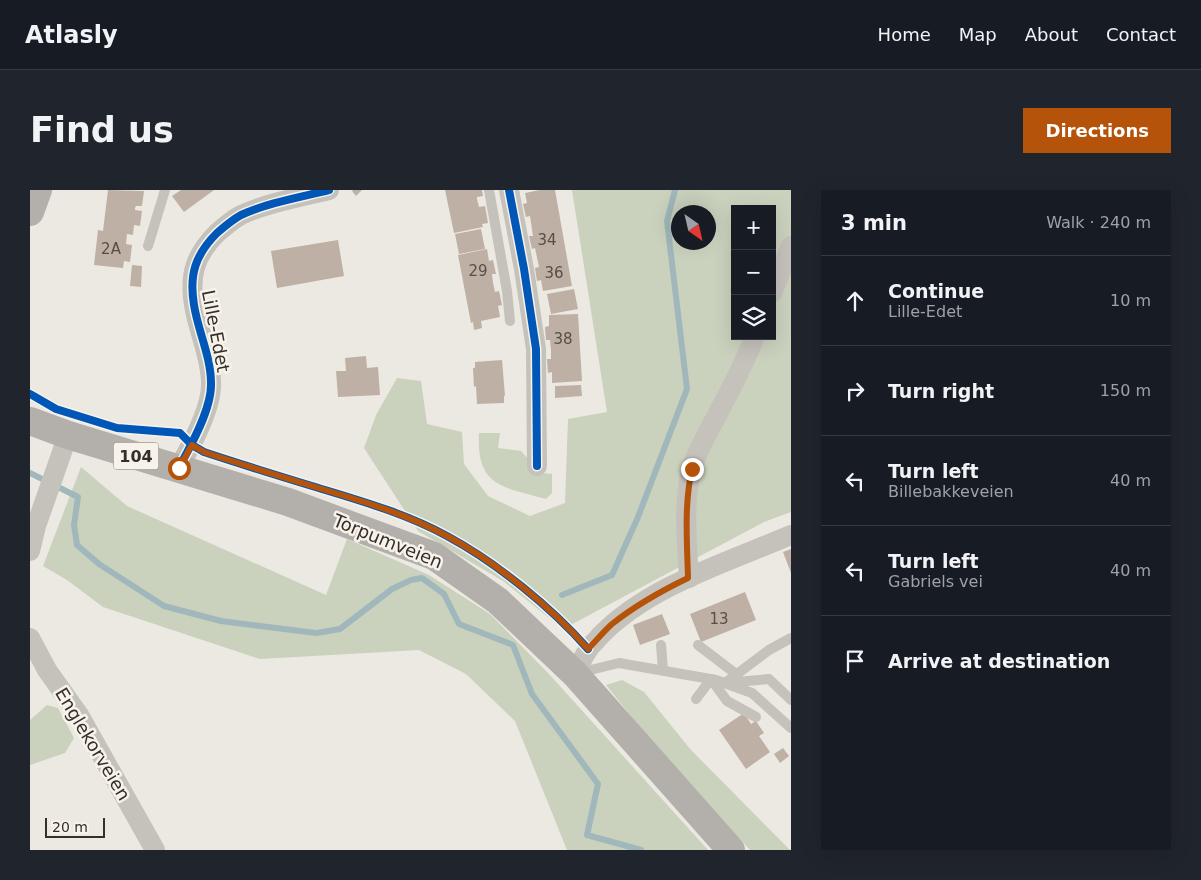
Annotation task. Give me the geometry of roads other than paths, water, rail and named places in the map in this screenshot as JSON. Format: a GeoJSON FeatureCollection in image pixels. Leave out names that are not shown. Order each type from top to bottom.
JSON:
{"type":"FeatureCollection","features":[{"type":"Feature","properties":{"kind":"main road"},"geometry":{"type":"LineString","coordinates":[[30,212],[38,190]]}},
{"type":"Feature","properties":{"kind":"main road","name":"Torpumveien"},"geometry":{"type":"LineString","coordinates":[[30,421],[68,435],[288,502],[434,556],[498,601],[575,674],[731,850]]}},
{"type":"Feature","properties":{"kind":"street","name":"Lille-Edet"},"geometry":{"type":"LineString","coordinates":[[179,468],[195,437],[209,402],[212,384],[193,299],[192,285],[198,256],[211,239],[226,225],[276,197],[329,190]]}},
{"type":"Feature","properties":{"kind":"street"},"geometry":{"type":"LineString","coordinates":[[509,190],[524,269],[536,349],[537,466]]}},
{"type":"Feature","properties":{"kind":"street"},"geometry":{"type":"LineString","coordinates":[[776,283],[791,246]]}},
{"type":"Feature","properties":{"kind":"street"},"geometry":{"type":"LineString","coordinates":[[688,578],[686,509],[692,469],[699,450],[730,391],[753,340]]}},
{"type":"Feature","properties":{"kind":"street"},"geometry":{"type":"LineString","coordinates":[[30,551],[68,435]]}},
{"type":"Feature","properties":{"kind":"street"},"geometry":{"type":"LineString","coordinates":[[575,674],[588,649],[611,625],[654,595],[688,578],[791,535]]}},
{"type":"Feature","properties":{"kind":"street","name":"Englekorveien"},"geometry":{"type":"LineString","coordinates":[[30,638],[47,670],[78,715],[156,850]]}},
{"type":"Feature","properties":{"kind":"lane"},"geometry":{"type":"LineString","coordinates":[[148,246],[164,190]]}},
{"type":"Feature","properties":{"kind":"lane"},"geometry":{"type":"LineString","coordinates":[[489,190],[510,321]]}},
{"type":"Feature","properties":{"kind":"lane"},"geometry":{"type":"LineString","coordinates":[[497,235],[517,232]]}},
{"type":"Feature","properties":{"kind":"lane"},"geometry":{"type":"LineString","coordinates":[[725,683],[769,650],[791,638]]}},
{"type":"Feature","properties":{"kind":"lane"},"geometry":{"type":"LineString","coordinates":[[661,645],[664,670]]}},
{"type":"Feature","properties":{"kind":"lane"},"geometry":{"type":"LineString","coordinates":[[698,645],[736,674]]}},
{"type":"Feature","properties":{"kind":"lane"},"geometry":{"type":"LineString","coordinates":[[575,674],[619,663],[711,679],[752,693],[791,728]]}},
{"type":"Feature","properties":{"kind":"lane"},"geometry":{"type":"LineString","coordinates":[[696,699],[711,679]]}},
{"type":"Feature","properties":{"kind":"lane"},"geometry":{"type":"LineString","coordinates":[[711,679],[727,701],[756,717]]}},
{"type":"Feature","properties":{"kind":"lane"},"geometry":{"type":"LineString","coordinates":[[725,683],[769,679],[791,700]]}},
{"type":"Feature","properties":{"kind":"waterway"},"geometry":{"type":"LineString","coordinates":[[562,595],[612,575],[638,517],[687,389],[667,221],[675,190]]}},
{"type":"Feature","properties":{"kind":"waterway"},"geometry":{"type":"LineString","coordinates":[[30,473],[78,497],[74,525],[77,545],[99,564],[164,606],[221,621],[316,633],[340,629],[392,589],[411,580],[422,578],[444,594],[459,624],[513,645],[532,694],[598,784],[587,835],[641,850]]}}]}
